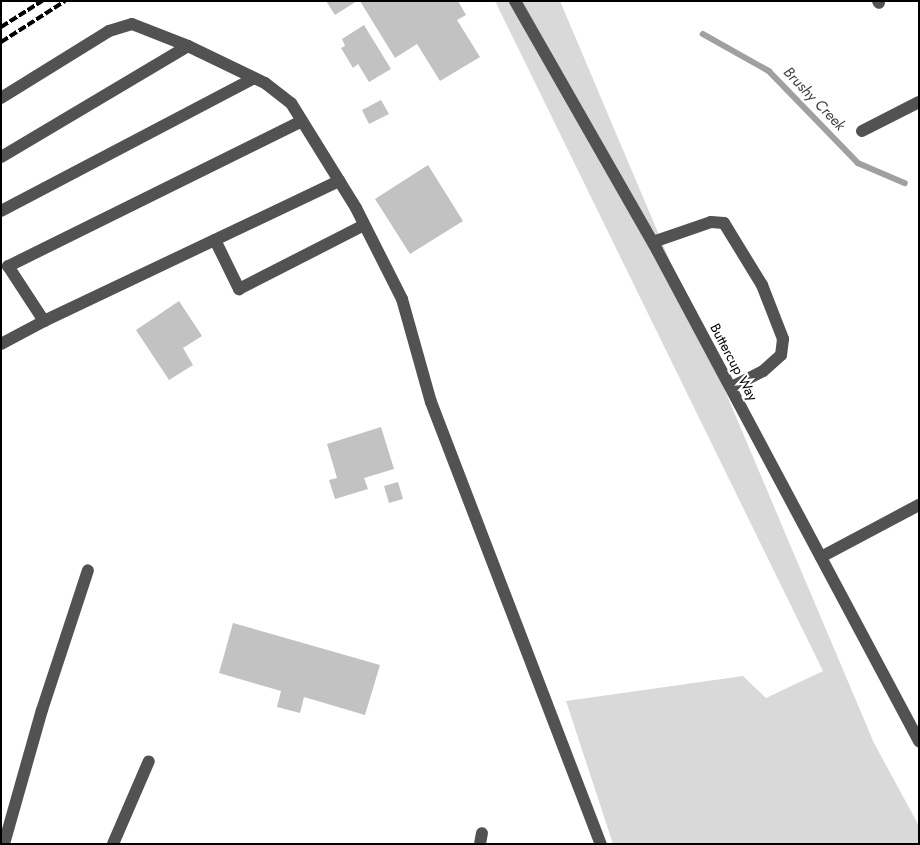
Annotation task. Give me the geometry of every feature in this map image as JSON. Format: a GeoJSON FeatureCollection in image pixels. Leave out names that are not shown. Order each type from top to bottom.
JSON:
{"type":"FeatureCollection","features":[{"type":"Feature","properties":{"kind":"street","name":"Buttercup Way"},"geometry":{"type":"LineString","coordinates":[[516,1],[653,242],[919,741]]}},
{"type":"Feature","properties":{"kind":"street"},"geometry":{"type":"LineString","coordinates":[[1,98],[109,31],[132,24],[188,46],[252,79],[265,83],[291,103],[364,225],[402,299],[431,402],[601,844]]}},
{"type":"Feature","properties":{"kind":"street"},"geometry":{"type":"LineString","coordinates":[[1,157],[188,46]]}},
{"type":"Feature","properties":{"kind":"street"},"geometry":{"type":"LineString","coordinates":[[1,211],[252,79]]}},
{"type":"Feature","properties":{"kind":"street"},"geometry":{"type":"LineString","coordinates":[[862,131],[919,102]]}},
{"type":"Feature","properties":{"kind":"street"},"geometry":{"type":"LineString","coordinates":[[8,266],[302,121]]}},
{"type":"Feature","properties":{"kind":"street"},"geometry":{"type":"LineString","coordinates":[[1,344],[44,321],[339,181]]}},
{"type":"Feature","properties":{"kind":"street"},"geometry":{"type":"LineString","coordinates":[[653,242],[711,222],[724,223],[734,234],[762,285],[783,339],[781,355],[763,371],[731,387]]}},
{"type":"Feature","properties":{"kind":"street"},"geometry":{"type":"LineString","coordinates":[[215,240],[239,289],[364,225]]}},
{"type":"Feature","properties":{"kind":"street"},"geometry":{"type":"LineString","coordinates":[[1,255],[44,321]]}},
{"type":"Feature","properties":{"kind":"street"},"geometry":{"type":"LineString","coordinates":[[821,557],[919,505]]}},
{"type":"Feature","properties":{"kind":"street"},"geometry":{"type":"LineString","coordinates":[[4,844],[42,710],[88,570]]}},
{"type":"Feature","properties":{"kind":"street"},"geometry":{"type":"LineString","coordinates":[[113,844],[149,762]]}},
{"type":"Feature","properties":{"kind":"shaded area"},"geometry":{"type":"Polygon","coordinates":[[[495,1],[560,1],[874,743],[919,826],[919,844],[613,844],[566,701],[743,676],[766,698],[823,671],[495,1]]]}},
{"type":"Feature","properties":{"kind":"building"},"geometry":{"type":"Polygon","coordinates":[[[326,1],[357,1],[335,15],[326,1]]]}},
{"type":"Feature","properties":{"kind":"building"},"geometry":{"type":"Polygon","coordinates":[[[360,1],[458,1],[466,15],[457,20],[480,57],[440,81],[417,44],[395,58],[360,1]]]}},
{"type":"Feature","properties":{"kind":"building"},"geometry":{"type":"Polygon","coordinates":[[[364,25],[391,69],[369,82],[358,64],[353,68],[341,48],[345,46],[342,39],[364,25]]]}},
{"type":"Feature","properties":{"kind":"building"},"geometry":{"type":"Polygon","coordinates":[[[381,100],[389,114],[369,124],[362,110],[381,100]]]}},
{"type":"Feature","properties":{"kind":"building"},"geometry":{"type":"Polygon","coordinates":[[[428,165],[463,221],[410,254],[375,199],[428,165]]]}},
{"type":"Feature","properties":{"kind":"building"},"geometry":{"type":"Polygon","coordinates":[[[179,301],[202,336],[183,348],[193,365],[169,380],[136,330],[179,301]]]}},
{"type":"Feature","properties":{"kind":"building"},"geometry":{"type":"Polygon","coordinates":[[[381,427],[394,469],[364,478],[368,489],[335,499],[329,480],[337,478],[327,444],[381,427]]]}},
{"type":"Feature","properties":{"kind":"building"},"geometry":{"type":"Polygon","coordinates":[[[398,482],[403,499],[389,503],[384,486],[398,482]]]}},
{"type":"Feature","properties":{"kind":"building"},"geometry":{"type":"Polygon","coordinates":[[[233,623],[380,665],[365,715],[304,697],[300,713],[277,707],[281,691],[219,673],[233,623]]]}},
{"type":"Feature","properties":{"kind":"waterway","name":"Brushy Creek"},"geometry":{"type":"LineString","coordinates":[[703,34],[769,71],[858,163],[905,183]]}},
{"type":"Feature","properties":{"kind":"railway"},"geometry":{"type":"LineString","coordinates":[[1,27],[42,1]]}},
{"type":"Feature","properties":{"kind":"railway"},"geometry":{"type":"LineString","coordinates":[[1,42],[65,1]]}}]}
